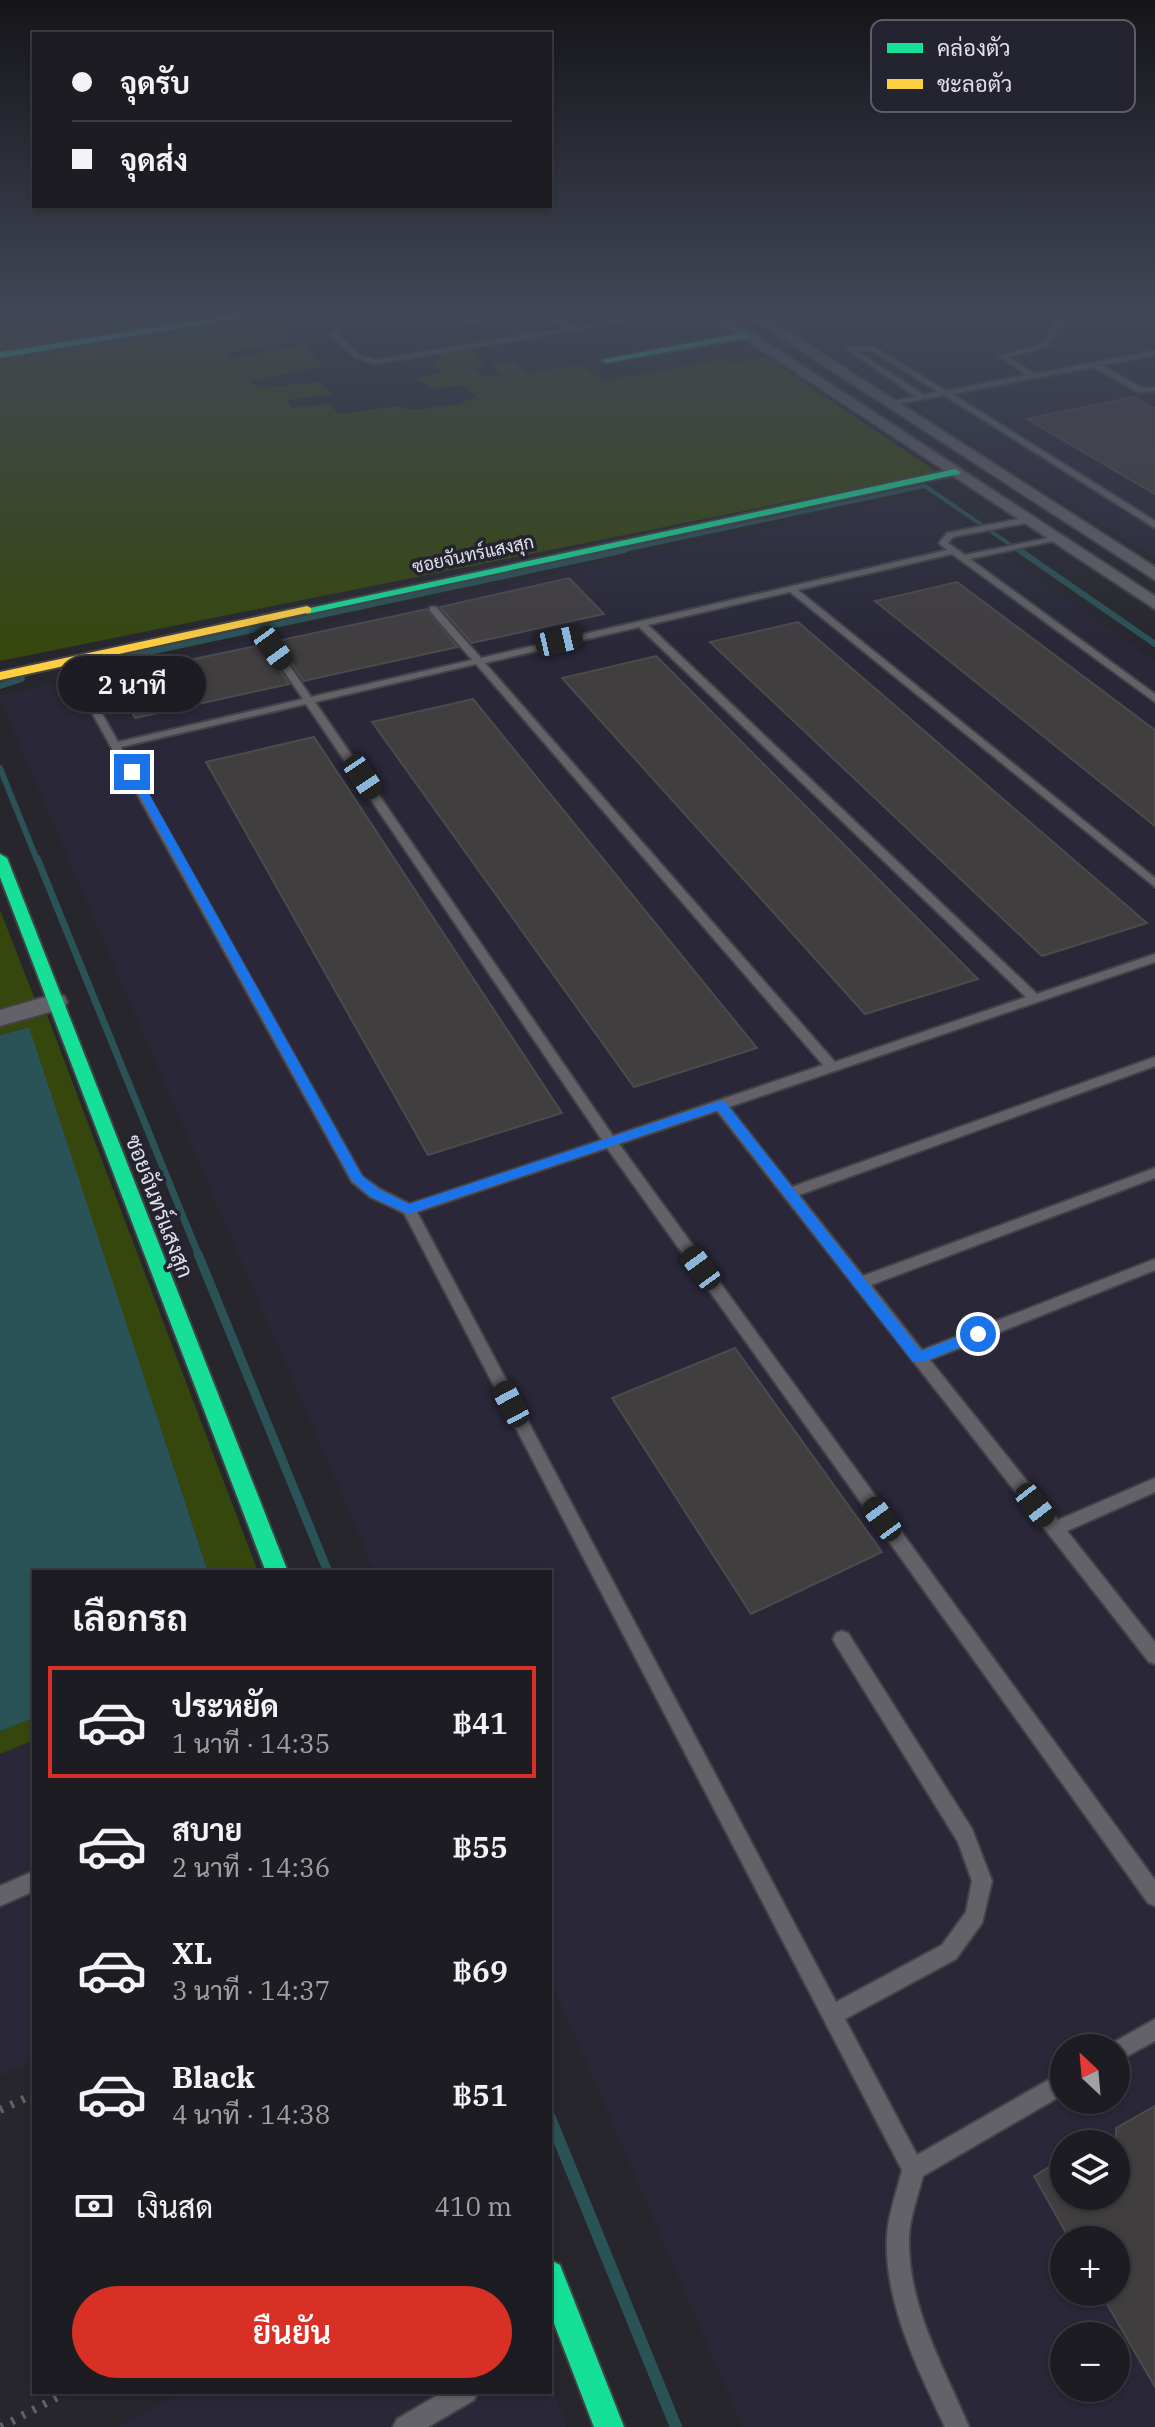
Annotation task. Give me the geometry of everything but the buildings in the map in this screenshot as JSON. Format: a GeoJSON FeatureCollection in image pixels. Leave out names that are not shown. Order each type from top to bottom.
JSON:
{"type":"FeatureCollection","features":[{"type":"Feature","properties":{"kind":"street"},"geometry":{"type":"LineString","coordinates":[[886,426],[1155,604]]}},
{"type":"Feature","properties":{"kind":"street"},"geometry":{"type":"LineString","coordinates":[[924,426],[1155,575]]}},
{"type":"Feature","properties":{"kind":"street","name":"ซอยจันทร์แสงสุก"},"geometry":{"type":"LineString","coordinates":[[0,676],[955,472]]}},
{"type":"Feature","properties":{"kind":"street","name":"ซอยจันทร์แสงสุก"},"geometry":{"type":"LineString","coordinates":[[0,858],[276,1570]]}},
{"type":"Feature","properties":{"kind":"street"},"geometry":{"type":"LineString","coordinates":[[0,1018],[55,1002]]}},
{"type":"Feature","properties":{"kind":"street"},"geometry":{"type":"LineString","coordinates":[[552,2280],[609,2427]]}},
{"type":"Feature","properties":{"kind":"lane"},"geometry":{"type":"LineString","coordinates":[[998,426],[1155,525]]}},
{"type":"Feature","properties":{"kind":"lane"},"geometry":{"type":"LineString","coordinates":[[1028,520],[950,535],[943,543],[1155,699]]}},
{"type":"Feature","properties":{"kind":"lane"},"geometry":{"type":"LineString","coordinates":[[963,558],[1055,538]]}},
{"type":"Feature","properties":{"kind":"lane"},"geometry":{"type":"LineString","coordinates":[[117,745],[953,551]]}},
{"type":"Feature","properties":{"kind":"lane"},"geometry":{"type":"LineString","coordinates":[[791,588],[1155,884]]}},
{"type":"Feature","properties":{"kind":"lane"},"geometry":{"type":"LineString","coordinates":[[433,609],[832,1067]]}},
{"type":"Feature","properties":{"kind":"lane"},"geometry":{"type":"LineString","coordinates":[[641,623],[1035,999]]}},
{"type":"Feature","properties":{"kind":"lane"},"geometry":{"type":"LineString","coordinates":[[273,648],[610,1142],[1155,1896]]}},
{"type":"Feature","properties":{"kind":"lane"},"geometry":{"type":"LineString","coordinates":[[85,691],[357,1179],[375,1193],[409,1210],[913,2169],[898,2239],[909,2307],[928,2368],[957,2427]]}},
{"type":"Feature","properties":{"kind":"lane"},"geometry":{"type":"LineString","coordinates":[[409,1210],[1155,958]]}},
{"type":"Feature","properties":{"kind":"lane"},"geometry":{"type":"LineString","coordinates":[[790,1193],[1155,1061]]}},
{"type":"Feature","properties":{"kind":"lane"},"geometry":{"type":"LineString","coordinates":[[720,1105],[1155,1656]]}},
{"type":"Feature","properties":{"kind":"lane"},"geometry":{"type":"LineString","coordinates":[[861,1283],[1155,1173]]}},
{"type":"Feature","properties":{"kind":"lane"},"geometry":{"type":"LineString","coordinates":[[918,1358],[1155,1264]]}},
{"type":"Feature","properties":{"kind":"lane"},"geometry":{"type":"LineString","coordinates":[[1055,1529],[1155,1485]]}},
{"type":"Feature","properties":{"kind":"lane"},"geometry":{"type":"LineString","coordinates":[[833,2015],[949,1952],[975,1916],[982,1881],[965,1836],[842,1639]]}},
{"type":"Feature","properties":{"kind":"lane"},"geometry":{"type":"LineString","coordinates":[[0,1896],[32,1882]]}},
{"type":"Feature","properties":{"kind":"lane"},"geometry":{"type":"LineString","coordinates":[[1130,2044],[1155,2029]]}},
{"type":"Feature","properties":{"kind":"lane"},"geometry":{"type":"LineString","coordinates":[[913,2169],[1050,2090]]}},
{"type":"Feature","properties":{"kind":"lane"},"geometry":{"type":"LineString","coordinates":[[552,2343],[572,2331]]}},
{"type":"Feature","properties":{"kind":"lane"},"geometry":{"type":"LineString","coordinates":[[405,2427],[463,2394]]}},
{"type":"Feature","properties":{"kind":"path"},"geometry":{"type":"LineString","coordinates":[[0,2110],[32,2095]]}},
{"type":"Feature","properties":{"kind":"path"},"geometry":{"type":"LineString","coordinates":[[1,2427],[63,2394]]}},
{"type":"Feature","properties":{"kind":"shaded area"},"geometry":{"type":"Polygon","coordinates":[[[946,426],[1155,426],[1155,558],[946,426]]]}},
{"type":"Feature","properties":{"kind":"shaded area"},"geometry":{"type":"Polygon","coordinates":[[[919,495],[1155,660],[1155,2427],[743,2427],[552,1984],[552,1570],[374,1570],[0,695],[919,495]]]}},
{"type":"Feature","properties":{"kind":"shaded area"},"geometry":{"type":"Polygon","coordinates":[[[32,1741],[32,2061],[0,2076],[0,1754],[32,1741]]]}},
{"type":"Feature","properties":{"kind":"shaded area"},"geometry":{"type":"Polygon","coordinates":[[[552,2386],[567,2427],[117,2427],[177,2394],[552,2394],[552,2386]]]}},
{"type":"Feature","properties":{"kind":"green space"},"geometry":{"type":"Polygon","coordinates":[[[0,426],[869,426],[937,472],[0,661],[0,426]]]}},
{"type":"Feature","properties":{"kind":"green space"},"geometry":{"type":"Polygon","coordinates":[[[0,910],[34,997],[47,1015],[257,1570],[207,1570],[28,1027],[0,1035],[0,910]]]}},
{"type":"Feature","properties":{"kind":"green space"},"geometry":{"type":"Polygon","coordinates":[[[32,1719],[32,1741],[0,1754],[0,1731],[32,1719]]]}},
{"type":"Feature","properties":{"kind":"water"},"geometry":{"type":"Polygon","coordinates":[[[29,1027],[207,1570],[32,1570],[32,1719],[0,1731],[0,1035],[29,1027]]]}},
{"type":"Feature","properties":{"kind":"waterway"},"geometry":{"type":"LineString","coordinates":[[615,552],[925,486],[1021,552]]}},
{"type":"Feature","properties":{"kind":"waterway"},"geometry":{"type":"LineString","coordinates":[[121,658],[625,550]]}},
{"type":"Feature","properties":{"kind":"waterway"},"geometry":{"type":"LineString","coordinates":[[1019,550],[1155,644]]}},
{"type":"Feature","properties":{"kind":"waterway"},"geometry":{"type":"LineString","coordinates":[[0,686],[22,679]]}},
{"type":"Feature","properties":{"kind":"waterway"},"geometry":{"type":"LineString","coordinates":[[0,768],[37,860]]}},
{"type":"Feature","properties":{"kind":"waterway"},"geometry":{"type":"LineString","coordinates":[[37,858],[199,1256]]}},
{"type":"Feature","properties":{"kind":"waterway"},"geometry":{"type":"LineString","coordinates":[[198,1254],[327,1570]]}},
{"type":"Feature","properties":{"kind":"waterway"},"geometry":{"type":"LineString","coordinates":[[552,2123],[676,2427]]}},
{"type":"Feature","properties":{"kind":"traffic: fast"},"geometry":{"type":"LineString","coordinates":[[307,610],[955,472]]}},
{"type":"Feature","properties":{"kind":"traffic: fast"},"geometry":{"type":"LineString","coordinates":[[0,858],[276,1570]]}},
{"type":"Feature","properties":{"kind":"traffic: fast"},"geometry":{"type":"LineString","coordinates":[[552,2280],[609,2427]]}},
{"type":"Feature","properties":{"kind":"traffic: slow"},"geometry":{"type":"LineString","coordinates":[[0,676],[307,610]]}},
{"type":"Feature","properties":{"kind":"route"},"geometry":{"type":"LineString","coordinates":[[132,772],[357,1179],[375,1193],[409,1210],[720,1105],[918,1358],[978,1334]]}}]}
